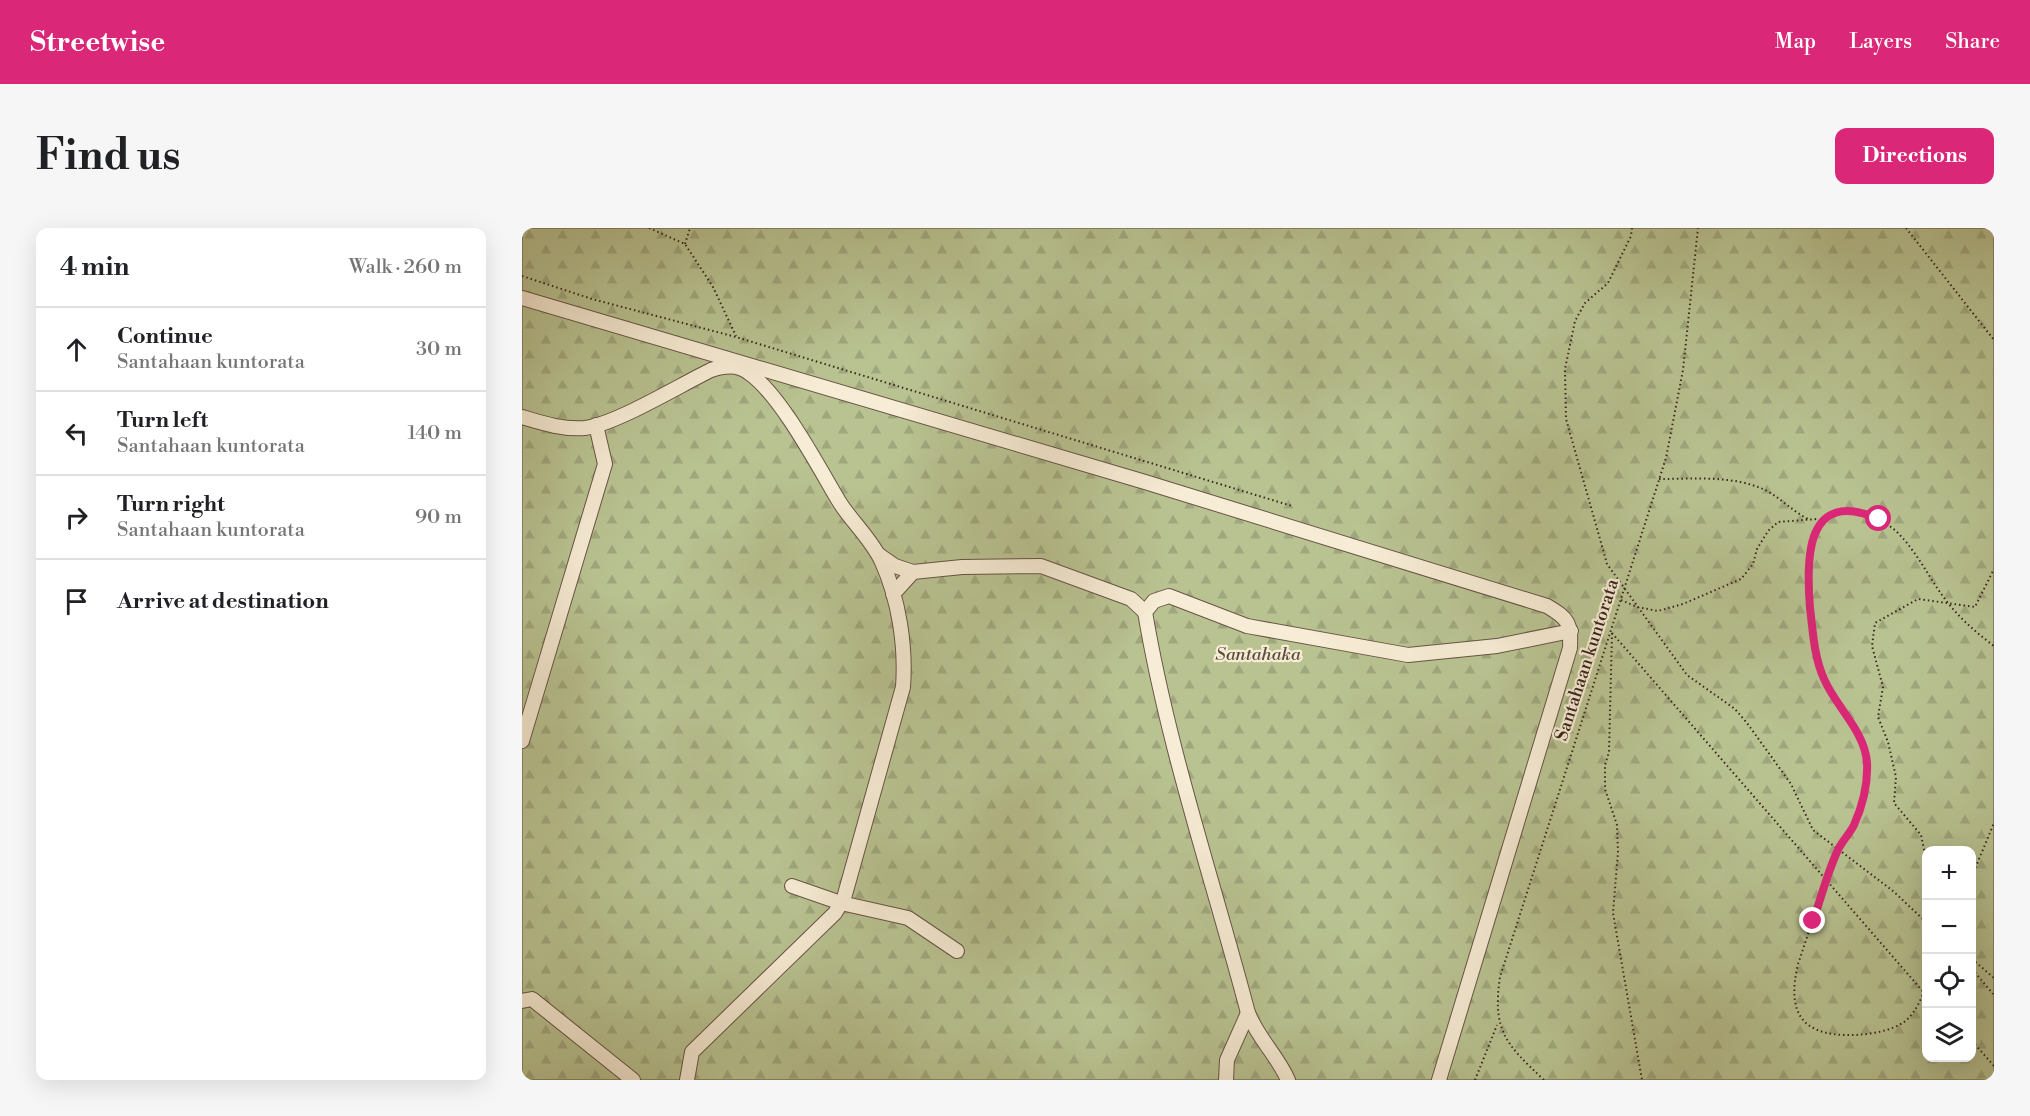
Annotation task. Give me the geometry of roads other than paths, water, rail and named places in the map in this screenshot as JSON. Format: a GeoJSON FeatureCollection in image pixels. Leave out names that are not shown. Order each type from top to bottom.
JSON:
{"type":"FeatureCollection","features":[{"type":"Feature","properties":{"kind":"lane"},"geometry":{"type":"LineString","coordinates":[[522,298],[1145,482],[1547,606],[1566,617],[1571,631],[1570,648],[1439,1080]]}},
{"type":"Feature","properties":{"kind":"lane"},"geometry":{"type":"LineString","coordinates":[[522,417],[556,426],[585,428],[596,425],[711,370],[728,365],[747,371],[765,385],[827,477],[841,504],[877,554],[893,594],[905,661],[903,687],[859,849],[841,903],[835,914],[692,1052],[687,1080]]}},
{"type":"Feature","properties":{"kind":"lane"},"geometry":{"type":"LineString","coordinates":[[522,741],[605,464],[596,425]]}},
{"type":"Feature","properties":{"kind":"lane"},"geometry":{"type":"LineString","coordinates":[[877,554],[895,566],[913,572],[962,567],[1041,567],[1131,599],[1145,612],[1151,652],[1193,817],[1248,1013],[1261,1041],[1281,1065],[1288,1080]]}},
{"type":"Feature","properties":{"kind":"lane"},"geometry":{"type":"LineString","coordinates":[[893,594],[913,572]]}},
{"type":"Feature","properties":{"kind":"lane"},"geometry":{"type":"LineString","coordinates":[[1145,612],[1154,601],[1168,596],[1247,626],[1408,656],[1497,646],[1571,631]]}},
{"type":"Feature","properties":{"kind":"lane"},"geometry":{"type":"LineString","coordinates":[[792,886],[841,903],[908,918],[957,951]]}},
{"type":"Feature","properties":{"kind":"lane"},"geometry":{"type":"LineString","coordinates":[[522,1001],[532,999],[633,1080]]}},
{"type":"Feature","properties":{"kind":"lane"},"geometry":{"type":"LineString","coordinates":[[1226,1080],[1227,1060],[1248,1013]]}},
{"type":"Feature","properties":{"kind":"park label","name":"Santahaka"},"geometry":{"type":"Point","coordinates":[1258,654]}}]}
